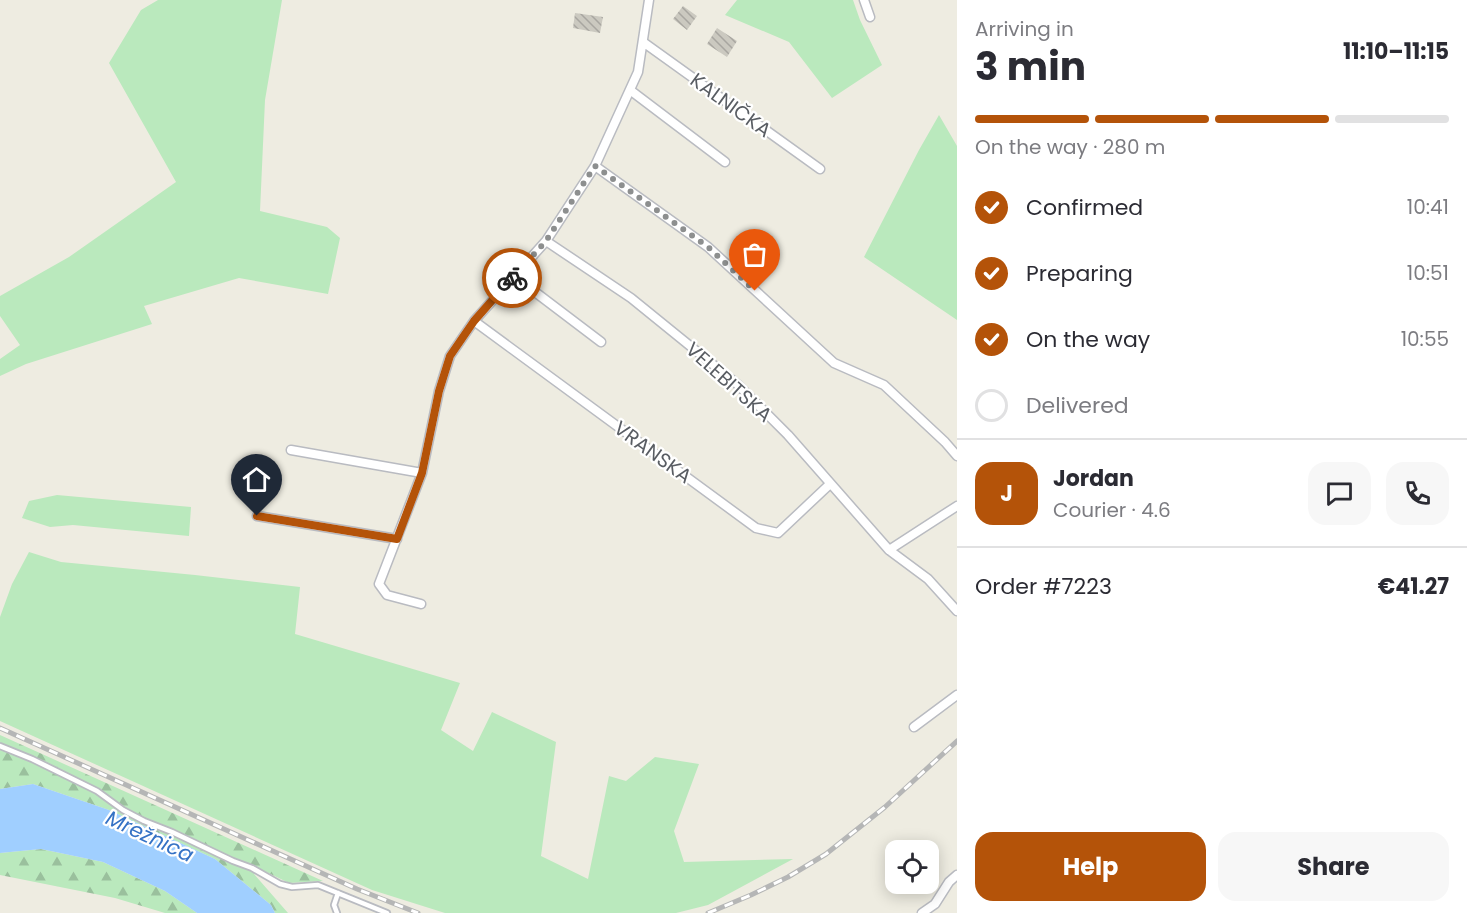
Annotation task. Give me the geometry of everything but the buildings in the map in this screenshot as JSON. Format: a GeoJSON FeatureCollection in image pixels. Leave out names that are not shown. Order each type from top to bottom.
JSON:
{"type":"FeatureCollection","features":[{"type":"Feature","properties":{"kind":"street"},"geometry":{"type":"LineString","coordinates":[[421,604],[387,595],[379,584],[422,473],[439,391],[450,356],[474,321],[546,241],[595,166],[638,72],[649,0]]}},
{"type":"Feature","properties":{"kind":"street"},"geometry":{"type":"LineString","coordinates":[[864,0],[870,17]]}},
{"type":"Feature","properties":{"kind":"street","name":"KALNIČKA"},"geometry":{"type":"LineString","coordinates":[[643,42],[820,169]]}},
{"type":"Feature","properties":{"kind":"street"},"geometry":{"type":"LineString","coordinates":[[630,90],[725,162]]}},
{"type":"Feature","properties":{"kind":"street"},"geometry":{"type":"LineString","coordinates":[[595,166],[708,247],[834,363],[884,385],[957,456]]}},
{"type":"Feature","properties":{"kind":"street","name":"VELEBITSKA"},"geometry":{"type":"LineString","coordinates":[[546,241],[632,298],[737,384],[788,435],[889,550],[928,579],[957,611]]}},
{"type":"Feature","properties":{"kind":"street"},"geometry":{"type":"LineString","coordinates":[[514,276],[601,342]]}},
{"type":"Feature","properties":{"kind":"street","name":"VRANSKA"},"geometry":{"type":"LineString","coordinates":[[474,321],[756,528],[778,533],[830,484]]}},
{"type":"Feature","properties":{"kind":"street"},"geometry":{"type":"LineString","coordinates":[[291,450],[422,473]]}},
{"type":"Feature","properties":{"kind":"street"},"geometry":{"type":"LineString","coordinates":[[889,550],[957,506]]}},
{"type":"Feature","properties":{"kind":"street"},"geometry":{"type":"LineString","coordinates":[[257,516],[397,539]]}},
{"type":"Feature","properties":{"kind":"street"},"geometry":{"type":"LineString","coordinates":[[914,727],[957,695]]}},
{"type":"Feature","properties":{"kind":"street"},"geometry":{"type":"LineString","coordinates":[[922,913],[935,903],[949,882],[957,875]]}},
{"type":"Feature","properties":{"kind":"lane"},"geometry":{"type":"LineString","coordinates":[[0,746],[97,791],[123,810],[144,821],[252,868],[280,884],[292,887],[318,885],[387,913]]}},
{"type":"Feature","properties":{"kind":"lane"},"geometry":{"type":"LineString","coordinates":[[337,913],[334,905],[338,893]]}},
{"type":"Feature","properties":{"kind":"green space"},"geometry":{"type":"Polygon","coordinates":[[[158,0],[282,0],[265,100],[260,211],[327,227],[340,238],[328,294],[239,278],[144,306],[152,324],[26,364],[0,376],[0,359],[20,345],[0,316],[0,296],[69,257],[176,182],[109,63],[141,10],[158,0]]]}},
{"type":"Feature","properties":{"kind":"green space"},"geometry":{"type":"Polygon","coordinates":[[[737,0],[853,0],[882,65],[832,98],[789,42],[725,15],[737,0]]]}},
{"type":"Feature","properties":{"kind":"green space"},"geometry":{"type":"Polygon","coordinates":[[[939,115],[957,146],[957,320],[864,257],[939,115]]]}},
{"type":"Feature","properties":{"kind":"green space"},"geometry":{"type":"Polygon","coordinates":[[[57,495],[191,507],[189,536],[73,525],[50,527],[22,518],[29,501],[57,495]]]}},
{"type":"Feature","properties":{"kind":"green space"},"geometry":{"type":"Polygon","coordinates":[[[29,552],[61,562],[300,587],[295,634],[460,683],[441,730],[473,751],[492,712],[556,742],[541,856],[588,879],[609,776],[626,781],[655,757],[699,764],[674,831],[684,862],[793,859],[708,905],[676,913],[445,913],[372,890],[0,721],[0,617],[12,584],[29,552]]]}},
{"type":"Feature","properties":{"kind":"green space"},"geometry":{"type":"Polygon","coordinates":[[[0,735],[323,881],[289,883],[258,868],[254,874],[288,913],[275,913],[271,905],[215,859],[109,810],[33,784],[0,789],[0,735]]]}},
{"type":"Feature","properties":{"kind":"green space"},"geometry":{"type":"Polygon","coordinates":[[[41,849],[103,862],[165,891],[197,913],[165,913],[115,898],[0,875],[0,853],[41,849]]]}},
{"type":"Feature","properties":{"kind":"water","name":"Mrežnica"},"geometry":{"type":"Polygon","coordinates":[[[33,784],[109,810],[215,859],[271,905],[275,913],[197,913],[165,891],[103,862],[41,849],[0,853],[0,789],[33,784]]]}},
{"type":"Feature","properties":{"kind":"railway"},"geometry":{"type":"LineString","coordinates":[[0,728],[357,889],[418,913]]}},
{"type":"Feature","properties":{"kind":"railway"},"geometry":{"type":"LineString","coordinates":[[708,913],[788,877],[826,854],[885,807],[957,741]]}},
{"type":"Feature","properties":{"kind":"way so far"},"geometry":{"type":"LineString","coordinates":[[512,278],[546,241],[595,166],[708,247],[755,291]]}},
{"type":"Feature","properties":{"kind":"route"},"geometry":{"type":"LineString","coordinates":[[257,516],[397,539],[422,473],[439,391],[450,356],[474,321],[512,278]]}}]}
